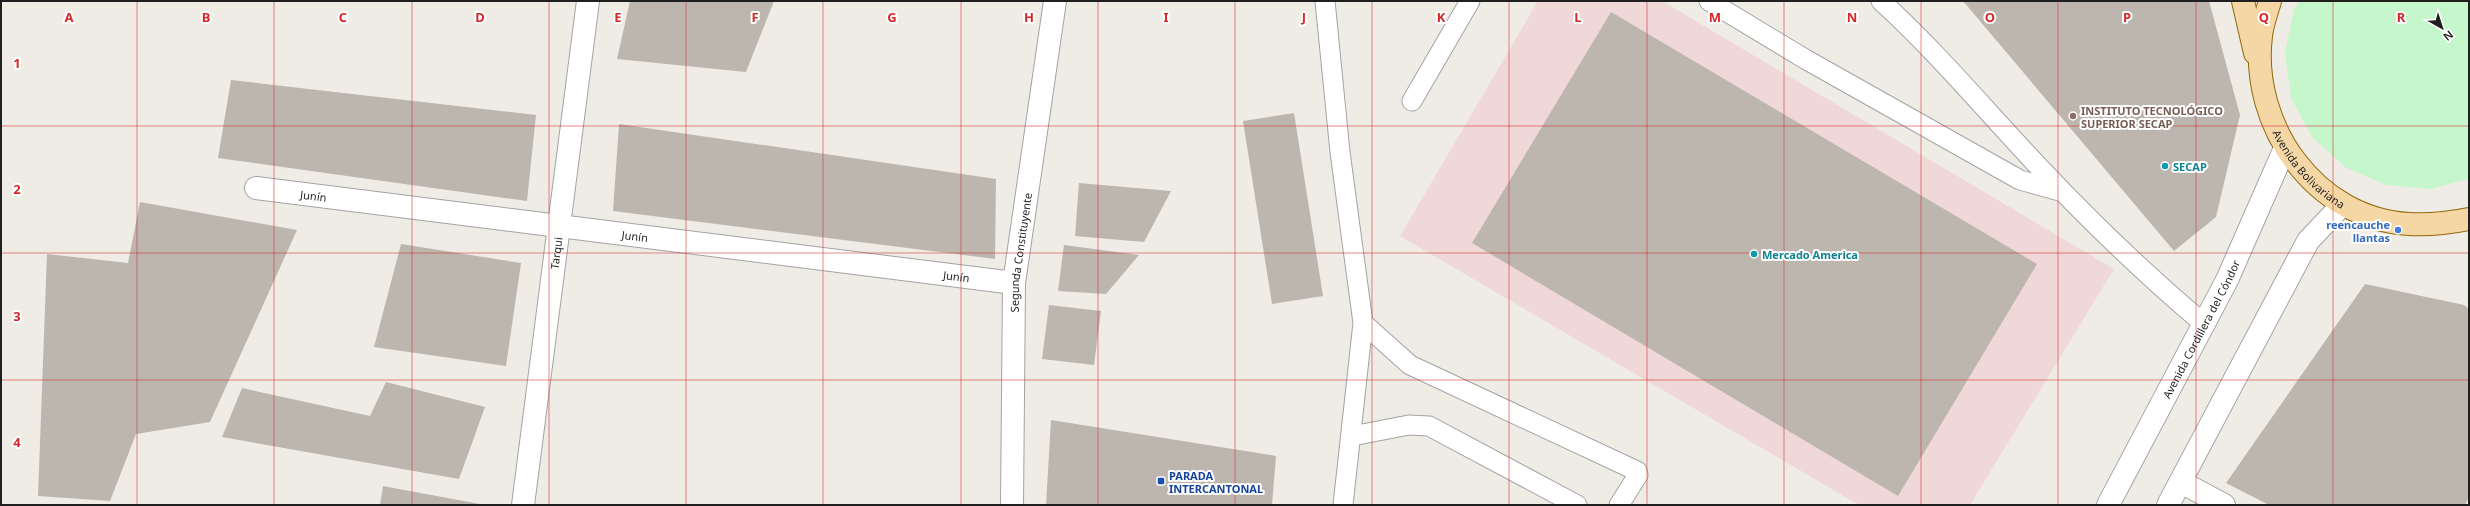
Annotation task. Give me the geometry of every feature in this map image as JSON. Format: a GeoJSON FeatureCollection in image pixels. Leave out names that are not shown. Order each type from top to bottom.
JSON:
{"type":"FeatureCollection","features":[{"type":"Feature","properties":{"kind":"main road","name":"Avenida Bolivariana"},"geometry":{"type":"LineString","coordinates":[[2243,1],[2268,114],[2285,148],[2310,180],[2344,204],[2374,217],[2408,224],[2441,224],[2469,219]]}},
{"type":"Feature","properties":{"kind":"main road","name":"Avenida Bolivariana"},"geometry":{"type":"LineString","coordinates":[[2260,78],[2261,36],[2270,1]]}},
{"type":"Feature","properties":{"kind":"street","name":"Tarqui"},"geometry":{"type":"LineString","coordinates":[[523,505],[588,1]]}},
{"type":"Feature","properties":{"kind":"street","name":"Segunda Constituyente"},"geometry":{"type":"LineString","coordinates":[[1012,505],[1014,283],[1055,1]]}},
{"type":"Feature","properties":{"kind":"street","name":"Avenida Cordillera del Cóndor"},"geometry":{"type":"LineString","coordinates":[[2108,505],[2227,280],[2285,148]]}},
{"type":"Feature","properties":{"kind":"street","name":"Junín"},"geometry":{"type":"LineString","coordinates":[[256,188],[1014,283]]}},
{"type":"Feature","properties":{"kind":"street"},"geometry":{"type":"LineString","coordinates":[[2168,505],[2308,241],[2344,204]]}},
{"type":"Feature","properties":{"kind":"street"},"geometry":{"type":"LineString","coordinates":[[2181,482],[2224,505]]}},
{"type":"Feature","properties":{"kind":"lane"},"geometry":{"type":"LineString","coordinates":[[1325,1],[1340,152],[1363,323],[1352,436],[1343,505]]}},
{"type":"Feature","properties":{"kind":"lane"},"geometry":{"type":"LineString","coordinates":[[1412,101],[1470,1]]}},
{"type":"Feature","properties":{"kind":"lane"},"geometry":{"type":"LineString","coordinates":[[1709,1],[1805,59],[2020,180],[2063,192]]}},
{"type":"Feature","properties":{"kind":"lane"},"geometry":{"type":"LineString","coordinates":[[1881,1],[1925,41],[2063,192],[2149,277],[2204,324]]}},
{"type":"Feature","properties":{"kind":"lane"},"geometry":{"type":"LineString","coordinates":[[1363,323],[1410,365],[1636,472],[1638,475],[1619,505]]}},
{"type":"Feature","properties":{"kind":"lane"},"geometry":{"type":"LineString","coordinates":[[1352,436],[1409,425],[1429,426],[1577,505]]}},
{"type":"Feature","properties":{"kind":"shaded area","name":"Mercado America"},"geometry":{"type":"Polygon","coordinates":[[[1538,1],[1662,1],[2114,269],[1970,505],[1859,505],[1400,236],[1538,1]]]}},
{"type":"Feature","properties":{"kind":"green space"},"geometry":{"type":"Polygon","coordinates":[[[2299,1],[2469,1],[2469,179],[2430,189],[2386,185],[2345,167],[2312,137],[2291,98],[2285,53],[2294,9],[2299,1]]]}},
{"type":"Feature","properties":{"kind":"building"},"geometry":{"type":"Polygon","coordinates":[[[630,1],[774,1],[746,72],[617,59],[630,1]]]}},
{"type":"Feature","properties":{"kind":"building","name":"SECAP"},"geometry":{"type":"Polygon","coordinates":[[[1963,1],[2209,1],[2240,115],[2216,217],[2174,251],[1963,1]]]}},
{"type":"Feature","properties":{"kind":"building","name":"Mercado America"},"geometry":{"type":"Polygon","coordinates":[[[1611,12],[2037,264],[1898,496],[1472,243],[1611,12]]]}},
{"type":"Feature","properties":{"kind":"building"},"geometry":{"type":"Polygon","coordinates":[[[231,80],[536,115],[527,201],[218,158],[231,80]]]}},
{"type":"Feature","properties":{"kind":"building"},"geometry":{"type":"Polygon","coordinates":[[[1294,113],[1323,296],[1272,304],[1243,121],[1294,113]]]}},
{"type":"Feature","properties":{"kind":"building"},"geometry":{"type":"Polygon","coordinates":[[[619,124],[996,179],[995,259],[613,211],[619,124]]]}},
{"type":"Feature","properties":{"kind":"building"},"geometry":{"type":"Polygon","coordinates":[[[1079,183],[1171,191],[1144,242],[1075,236],[1079,183]]]}},
{"type":"Feature","properties":{"kind":"building"},"geometry":{"type":"Polygon","coordinates":[[[140,202],[297,230],[210,422],[136,434],[110,501],[38,496],[47,254],[128,263],[140,202]]]}},
{"type":"Feature","properties":{"kind":"building"},"geometry":{"type":"Polygon","coordinates":[[[401,244],[521,263],[506,366],[374,347],[401,244]]]}},
{"type":"Feature","properties":{"kind":"building"},"geometry":{"type":"Polygon","coordinates":[[[1064,245],[1139,255],[1106,294],[1058,291],[1064,245]]]}},
{"type":"Feature","properties":{"kind":"building"},"geometry":{"type":"Polygon","coordinates":[[[2365,284],[2464,305],[2469,309],[2469,497],[2465,505],[2269,505],[2226,483],[2365,284]]]}},
{"type":"Feature","properties":{"kind":"building"},"geometry":{"type":"Polygon","coordinates":[[[1049,305],[1101,311],[1094,365],[1042,359],[1049,305]]]}},
{"type":"Feature","properties":{"kind":"building"},"geometry":{"type":"Polygon","coordinates":[[[386,382],[485,407],[459,479],[222,437],[242,388],[370,416],[386,382]]]}},
{"type":"Feature","properties":{"kind":"building","name":"PARADA INTERCANTONAL"},"geometry":{"type":"Polygon","coordinates":[[[1051,420],[1276,456],[1272,505],[1046,505],[1051,420]]]}},
{"type":"Feature","properties":{"kind":"building"},"geometry":{"type":"Polygon","coordinates":[[[383,486],[480,504],[480,505],[380,505],[383,486]]]}},
{"type":"Feature","properties":{"kind":"place","name":"INSTITUTO TECNOLÓGICO SUPERIOR SECAP"},"geometry":{"type":"Point","coordinates":[2073,116]}},
{"type":"Feature","properties":{"kind":"place","name":"SECAP"},"geometry":{"type":"Point","coordinates":[2165,166]}},
{"type":"Feature","properties":{"kind":"place","name":"reencauche llantas"},"geometry":{"type":"Point","coordinates":[2398,230]}},
{"type":"Feature","properties":{"kind":"place","name":"Mercado America"},"geometry":{"type":"Point","coordinates":[1754,254]}},
{"type":"Feature","properties":{"kind":"place","name":"PARADA INTERCANTONAL"},"geometry":{"type":"Point","coordinates":[1161,481]}}]}
